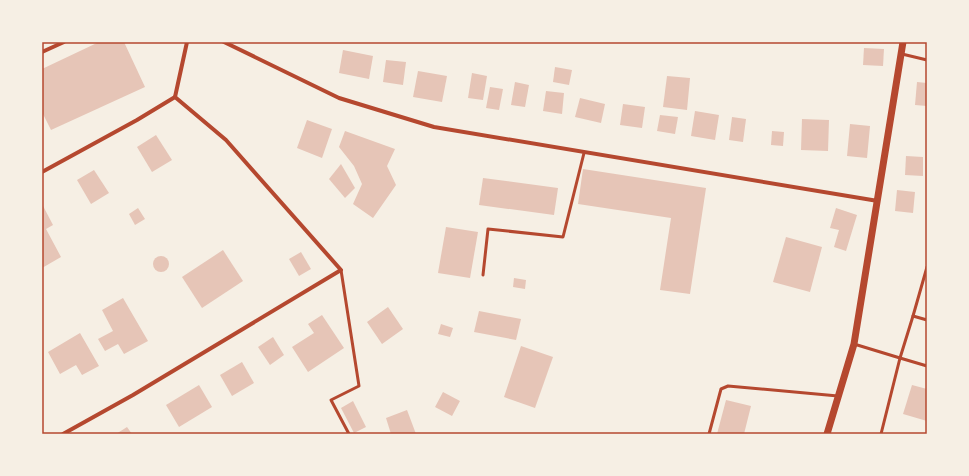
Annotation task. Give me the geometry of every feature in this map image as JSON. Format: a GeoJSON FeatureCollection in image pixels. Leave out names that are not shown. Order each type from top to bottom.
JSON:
{"type":"FeatureCollection","features":[{"type":"Feature","properties":{"kind":"street"},"geometry":{"type":"LineString","coordinates":[[42,52],[64,42]]}},
{"type":"Feature","properties":{"kind":"street"},"geometry":{"type":"LineString","coordinates":[[42,172],[137,120],[175,97],[186,42]]}},
{"type":"Feature","properties":{"kind":"street"},"geometry":{"type":"LineString","coordinates":[[224,42],[339,98],[434,127],[879,201]]}},
{"type":"Feature","properties":{"kind":"street"},"geometry":{"type":"LineString","coordinates":[[827,434],[854,344],[879,201],[903,42]]}},
{"type":"Feature","properties":{"kind":"street"},"geometry":{"type":"LineString","coordinates":[[64,434],[133,395],[341,270],[226,140],[175,97]]}},
{"type":"Feature","properties":{"kind":"lane"},"geometry":{"type":"LineString","coordinates":[[902,53],[927,60]]}},
{"type":"Feature","properties":{"kind":"lane"},"geometry":{"type":"LineString","coordinates":[[483,275],[488,230],[563,237],[584,153]]}},
{"type":"Feature","properties":{"kind":"lane"},"geometry":{"type":"LineString","coordinates":[[881,434],[900,358],[927,267]]}},
{"type":"Feature","properties":{"kind":"lane"},"geometry":{"type":"LineString","coordinates":[[341,270],[359,386],[331,400],[349,434]]}},
{"type":"Feature","properties":{"kind":"lane"},"geometry":{"type":"LineString","coordinates":[[913,316],[927,320]]}},
{"type":"Feature","properties":{"kind":"lane"},"geometry":{"type":"LineString","coordinates":[[854,344],[927,366]]}},
{"type":"Feature","properties":{"kind":"lane"},"geometry":{"type":"LineString","coordinates":[[710,434],[721,389],[728,386],[838,396]]}},
{"type":"Feature","properties":{"kind":"building"},"geometry":{"type":"Polygon","coordinates":[[[99,42],[124,42],[145,87],[51,130],[42,112],[42,69],[99,42]]]}},
{"type":"Feature","properties":{"kind":"building"},"geometry":{"type":"Polygon","coordinates":[[[864,48],[884,49],[883,66],[863,65],[864,48]]]}},
{"type":"Feature","properties":{"kind":"building"},"geometry":{"type":"Polygon","coordinates":[[[343,50],[373,56],[369,79],[339,73],[343,50]]]}},
{"type":"Feature","properties":{"kind":"building"},"geometry":{"type":"Polygon","coordinates":[[[386,60],[406,62],[403,85],[383,82],[386,60]]]}},
{"type":"Feature","properties":{"kind":"building"},"geometry":{"type":"Polygon","coordinates":[[[555,67],[572,70],[569,85],[553,82],[555,67]]]}},
{"type":"Feature","properties":{"kind":"building"},"geometry":{"type":"Polygon","coordinates":[[[418,71],[447,76],[442,102],[413,97],[418,71]]]}},
{"type":"Feature","properties":{"kind":"building"},"geometry":{"type":"Polygon","coordinates":[[[472,73],[487,76],[483,100],[468,98],[472,73]]]}},
{"type":"Feature","properties":{"kind":"building"},"geometry":{"type":"Polygon","coordinates":[[[667,76],[690,78],[687,110],[663,107],[667,76]]]}},
{"type":"Feature","properties":{"kind":"building"},"geometry":{"type":"Polygon","coordinates":[[[515,82],[529,85],[525,107],[511,105],[515,82]]]}},
{"type":"Feature","properties":{"kind":"building"},"geometry":{"type":"Polygon","coordinates":[[[917,82],[927,83],[927,106],[915,105],[917,82]]]}},
{"type":"Feature","properties":{"kind":"building"},"geometry":{"type":"Polygon","coordinates":[[[490,87],[503,89],[499,110],[486,108],[490,87]]]}},
{"type":"Feature","properties":{"kind":"building"},"geometry":{"type":"Polygon","coordinates":[[[546,91],[564,93],[562,114],[543,111],[546,91]]]}},
{"type":"Feature","properties":{"kind":"building"},"geometry":{"type":"Polygon","coordinates":[[[580,98],[605,104],[601,123],[575,117],[580,98]]]}},
{"type":"Feature","properties":{"kind":"building"},"geometry":{"type":"Polygon","coordinates":[[[623,104],[645,107],[642,128],[620,125],[623,104]]]}},
{"type":"Feature","properties":{"kind":"building"},"geometry":{"type":"Polygon","coordinates":[[[695,111],[719,115],[715,140],[691,136],[695,111]]]}},
{"type":"Feature","properties":{"kind":"building"},"geometry":{"type":"Polygon","coordinates":[[[660,115],[678,117],[675,134],[657,131],[660,115]]]}},
{"type":"Feature","properties":{"kind":"building"},"geometry":{"type":"Polygon","coordinates":[[[732,117],[746,119],[743,142],[729,140],[732,117]]]}},
{"type":"Feature","properties":{"kind":"building"},"geometry":{"type":"Polygon","coordinates":[[[802,119],[829,120],[828,151],[801,150],[802,119]]]}},
{"type":"Feature","properties":{"kind":"building"},"geometry":{"type":"Polygon","coordinates":[[[307,120],[332,129],[322,158],[297,148],[307,120]]]}},
{"type":"Feature","properties":{"kind":"building"},"geometry":{"type":"Polygon","coordinates":[[[850,124],[870,126],[867,158],[847,156],[850,124]]]}},
{"type":"Feature","properties":{"kind":"building"},"geometry":{"type":"Polygon","coordinates":[[[345,131],[395,149],[387,166],[396,185],[373,218],[353,204],[362,184],[354,166],[339,147],[345,131]]]}},
{"type":"Feature","properties":{"kind":"building"},"geometry":{"type":"Polygon","coordinates":[[[772,131],[784,132],[783,146],[771,145],[772,131]]]}},
{"type":"Feature","properties":{"kind":"building"},"geometry":{"type":"Polygon","coordinates":[[[156,135],[172,160],[152,172],[137,147],[156,135]]]}},
{"type":"Feature","properties":{"kind":"building"},"geometry":{"type":"Polygon","coordinates":[[[906,156],[923,157],[923,176],[905,175],[906,156]]]}},
{"type":"Feature","properties":{"kind":"building"},"geometry":{"type":"Polygon","coordinates":[[[341,164],[355,188],[345,198],[329,179],[341,164]]]}},
{"type":"Feature","properties":{"kind":"building"},"geometry":{"type":"Polygon","coordinates":[[[583,169],[706,188],[690,294],[660,290],[671,218],[578,204],[583,169]]]}},
{"type":"Feature","properties":{"kind":"building"},"geometry":{"type":"Polygon","coordinates":[[[94,170],[109,193],[91,204],[77,180],[94,170]]]}},
{"type":"Feature","properties":{"kind":"building"},"geometry":{"type":"Polygon","coordinates":[[[483,178],[558,188],[554,215],[479,205],[483,178]]]}},
{"type":"Feature","properties":{"kind":"building"},"geometry":{"type":"Polygon","coordinates":[[[897,190],[915,192],[913,213],[895,211],[897,190]]]}},
{"type":"Feature","properties":{"kind":"building"},"geometry":{"type":"Polygon","coordinates":[[[42,204],[53,225],[46,229],[61,257],[42,268],[42,204]]]}},
{"type":"Feature","properties":{"kind":"building"},"geometry":{"type":"Polygon","coordinates":[[[138,208],[145,219],[135,225],[129,214],[138,208]]]}},
{"type":"Feature","properties":{"kind":"building"},"geometry":{"type":"Polygon","coordinates":[[[836,208],[857,215],[846,251],[834,247],[839,230],[830,228],[836,208]]]}},
{"type":"Feature","properties":{"kind":"building"},"geometry":{"type":"Polygon","coordinates":[[[446,227],[478,232],[470,278],[438,273],[446,227]]]}},
{"type":"Feature","properties":{"kind":"building"},"geometry":{"type":"Polygon","coordinates":[[[786,237],[822,247],[810,292],[773,282],[786,237]]]}},
{"type":"Feature","properties":{"kind":"building"},"geometry":{"type":"Polygon","coordinates":[[[223,250],[243,281],[202,308],[182,277],[223,250]]]}},
{"type":"Feature","properties":{"kind":"building"},"geometry":{"type":"Polygon","coordinates":[[[301,252],[311,269],[299,276],[289,259],[301,252]]]}},
{"type":"Feature","properties":{"kind":"building"},"geometry":{"type":"Polygon","coordinates":[[[161,256],[168,261],[169,264],[164,271],[161,272],[154,267],[153,264],[158,257],[161,256]]]}},
{"type":"Feature","properties":{"kind":"building"},"geometry":{"type":"Polygon","coordinates":[[[514,278],[526,280],[525,289],[513,287],[514,278]]]}},
{"type":"Feature","properties":{"kind":"building"},"geometry":{"type":"Polygon","coordinates":[[[123,298],[148,341],[124,354],[118,344],[105,351],[98,339],[113,331],[102,310],[123,298]]]}},
{"type":"Feature","properties":{"kind":"building"},"geometry":{"type":"Polygon","coordinates":[[[388,307],[403,329],[382,344],[367,322],[388,307]]]}},
{"type":"Feature","properties":{"kind":"building"},"geometry":{"type":"Polygon","coordinates":[[[479,311],[521,319],[516,340],[474,332],[479,311]]]}},
{"type":"Feature","properties":{"kind":"building"},"geometry":{"type":"Polygon","coordinates":[[[322,315],[344,348],[308,372],[292,347],[314,333],[308,324],[322,315]]]}},
{"type":"Feature","properties":{"kind":"building"},"geometry":{"type":"Polygon","coordinates":[[[441,324],[453,328],[450,337],[438,334],[441,324]]]}},
{"type":"Feature","properties":{"kind":"building"},"geometry":{"type":"Polygon","coordinates":[[[80,333],[99,366],[82,375],[76,365],[60,374],[48,352],[80,333]]]}},
{"type":"Feature","properties":{"kind":"building"},"geometry":{"type":"Polygon","coordinates":[[[273,337],[284,355],[270,365],[258,347],[273,337]]]}},
{"type":"Feature","properties":{"kind":"building"},"geometry":{"type":"Polygon","coordinates":[[[521,346],[553,357],[535,408],[504,397],[521,346]]]}},
{"type":"Feature","properties":{"kind":"building"},"geometry":{"type":"Polygon","coordinates":[[[242,362],[254,383],[232,396],[220,375],[242,362]]]}},
{"type":"Feature","properties":{"kind":"building"},"geometry":{"type":"Polygon","coordinates":[[[199,385],[212,407],[179,427],[166,405],[199,385]]]}},
{"type":"Feature","properties":{"kind":"building"},"geometry":{"type":"Polygon","coordinates":[[[912,385],[927,389],[927,421],[903,414],[912,385]]]}},
{"type":"Feature","properties":{"kind":"building"},"geometry":{"type":"Polygon","coordinates":[[[443,392],[460,401],[452,416],[435,407],[443,392]]]}},
{"type":"Feature","properties":{"kind":"building"},"geometry":{"type":"Polygon","coordinates":[[[726,400],[751,406],[744,434],[717,434],[726,400]]]}},
{"type":"Feature","properties":{"kind":"building"},"geometry":{"type":"Polygon","coordinates":[[[353,401],[366,427],[354,433],[341,408],[353,401]]]}},
{"type":"Feature","properties":{"kind":"building"},"geometry":{"type":"Polygon","coordinates":[[[407,410],[416,434],[391,434],[386,418],[407,410]]]}},
{"type":"Feature","properties":{"kind":"building"},"geometry":{"type":"Polygon","coordinates":[[[127,427],[132,434],[116,434],[127,427]]]}}]}
